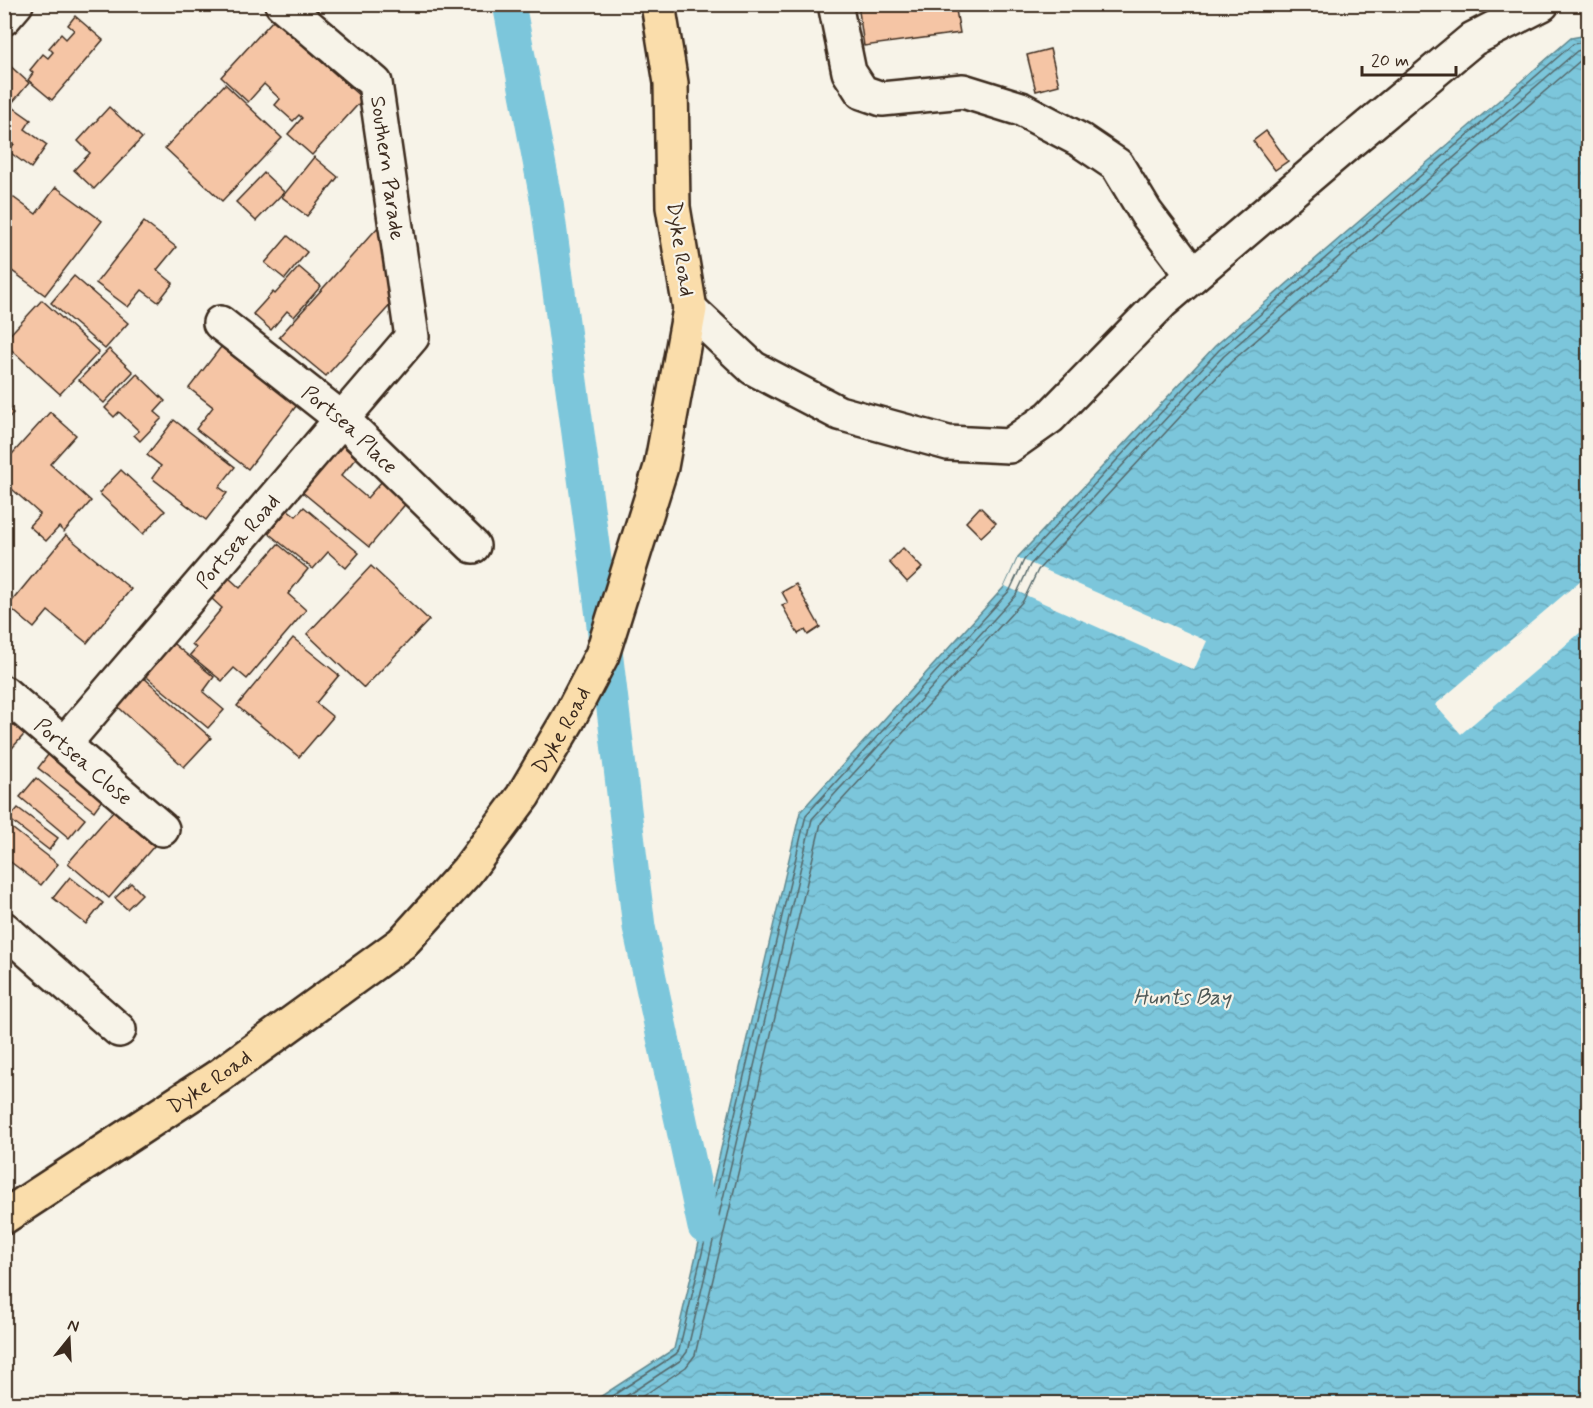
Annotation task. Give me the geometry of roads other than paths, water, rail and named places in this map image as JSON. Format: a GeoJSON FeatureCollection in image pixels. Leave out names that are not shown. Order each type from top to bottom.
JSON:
{"type":"FeatureCollection","features":[{"type":"Feature","properties":{"kind":"main road","name":"Dyke Road"},"geometry":{"type":"LineString","coordinates":[[4,1217],[219,1076],[402,943],[467,871],[523,796],[568,720],[602,655],[661,467],[690,309],[673,207],[671,83],[658,4]]}},
{"type":"Feature","properties":{"kind":"street"},"geometry":{"type":"LineString","coordinates":[[4,18],[16,4]]}},
{"type":"Feature","properties":{"kind":"street","name":"Southern Parade"},"geometry":{"type":"LineString","coordinates":[[282,4],[375,83],[412,337]]}},
{"type":"Feature","properties":{"kind":"street"},"geometry":{"type":"LineString","coordinates":[[835,4],[849,72],[862,92],[882,99],[963,90],[1021,110],[1080,140],[1117,165],[1146,213],[1193,275]]}},
{"type":"Feature","properties":{"kind":"street"},"geometry":{"type":"LineString","coordinates":[[690,309],[753,368],[839,413],[948,442],[1009,446],[1050,417],[1162,303],[1193,275],[1473,39],[1542,4]]}},
{"type":"Feature","properties":{"kind":"street","name":"Portsea Place"},"geometry":{"type":"LineString","coordinates":[[220,323],[342,419],[473,546]]}},
{"type":"Feature","properties":{"kind":"street","name":"Portsea Road"},"geometry":{"type":"LineString","coordinates":[[64,744],[412,337]]}},
{"type":"Feature","properties":{"kind":"street","name":"Portsea Close"},"geometry":{"type":"LineString","coordinates":[[4,693],[162,830]]}},
{"type":"Feature","properties":{"kind":"street"},"geometry":{"type":"LineString","coordinates":[[4,929],[119,1030]]}},
{"type":"Feature","properties":{"kind":"water","name":"Hunts Bay"},"geometry":{"type":"Polygon","coordinates":[[[1588,35],[1588,1403],[589,1404],[674,1349],[800,812],[1005,586],[1018,557],[1215,346],[1571,38],[1588,35]]]}},
{"type":"Feature","properties":{"kind":"waterway"},"geometry":{"type":"LineString","coordinates":[[509,4],[547,203],[596,567],[639,927],[704,1227]]}}]}
